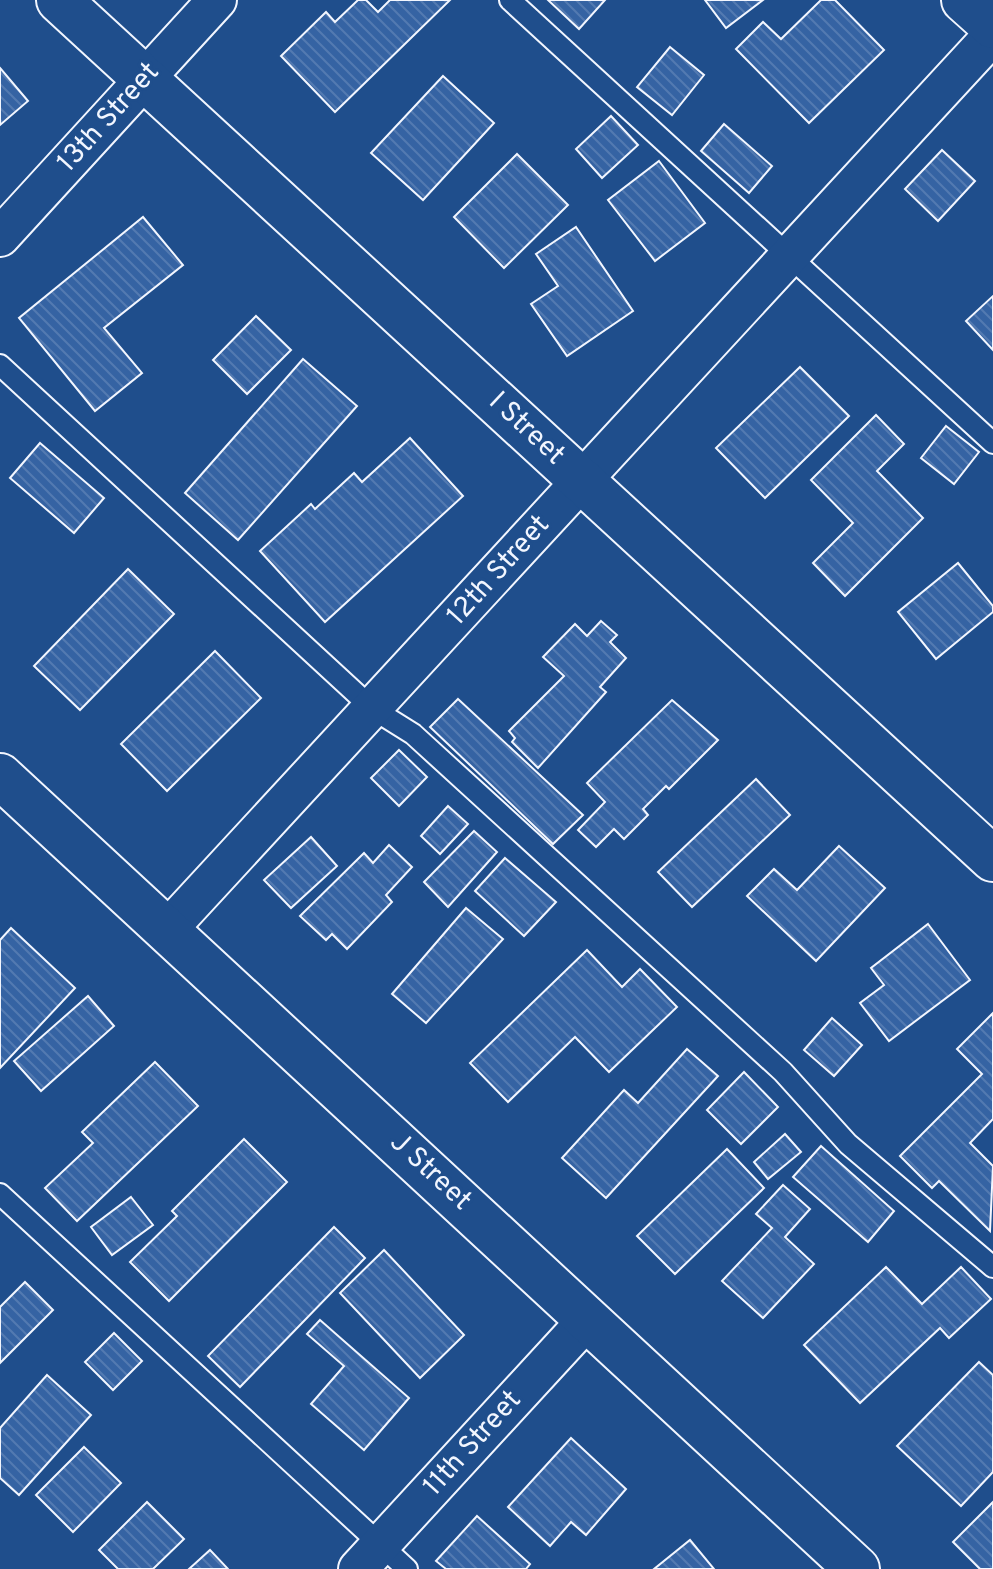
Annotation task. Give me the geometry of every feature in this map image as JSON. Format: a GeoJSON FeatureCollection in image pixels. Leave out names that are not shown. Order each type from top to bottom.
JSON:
{"type":"FeatureCollection","features":[{"type":"Feature","properties":{"kind":"main road","name":"I Street"},"geometry":{"type":"LineString","coordinates":[[59,0],[993,859]]}},
{"type":"Feature","properties":{"kind":"main road"},"geometry":{"type":"LineString","coordinates":[[964,0],[993,26]]}},
{"type":"Feature","properties":{"kind":"main road","name":"J Street"},"geometry":{"type":"LineString","coordinates":[[0,776],[857,1569]]}},
{"type":"Feature","properties":{"kind":"street","name":"13th Street"},"geometry":{"type":"LineString","coordinates":[[0,237],[217,0]]}},
{"type":"Feature","properties":{"kind":"street","name":"12th Street"},"geometry":{"type":"LineString","coordinates":[[168,929],[993,35]]}},
{"type":"Feature","properties":{"kind":"street","name":"11th Street"},"geometry":{"type":"LineString","coordinates":[[382,1561],[588,1319]]}},
{"type":"Feature","properties":{"kind":"lane"},"geometry":{"type":"LineString","coordinates":[[510,0],[993,443]]}},
{"type":"Feature","properties":{"kind":"lane"},"geometry":{"type":"LineString","coordinates":[[0,365],[373,709],[424,745],[783,1072],[848,1144],[993,1267]]}},
{"type":"Feature","properties":{"kind":"lane"},"geometry":{"type":"LineString","coordinates":[[0,1194],[382,1561]]}},
{"type":"Feature","properties":{"kind":"building"},"geometry":{"type":"Polygon","coordinates":[[[358,0],[366,0],[378,12],[390,0],[450,0],[335,112],[281,56],[326,12],[335,22],[358,0]]]}},
{"type":"Feature","properties":{"kind":"building"},"geometry":{"type":"Polygon","coordinates":[[[548,0],[605,0],[579,29],[548,0]]]}},
{"type":"Feature","properties":{"kind":"building"},"geometry":{"type":"Polygon","coordinates":[[[705,0],[763,0],[726,28],[705,0]]]}},
{"type":"Feature","properties":{"kind":"building"},"geometry":{"type":"Polygon","coordinates":[[[821,0],[835,0],[884,50],[809,123],[736,49],[763,22],[781,39],[821,0]]]}},
{"type":"Feature","properties":{"kind":"building"},"geometry":{"type":"Polygon","coordinates":[[[670,47],[704,75],[672,115],[637,87],[670,47]]]}},
{"type":"Feature","properties":{"kind":"building"},"geometry":{"type":"Polygon","coordinates":[[[0,68],[28,101],[0,125],[0,68]]]}},
{"type":"Feature","properties":{"kind":"building"},"geometry":{"type":"Polygon","coordinates":[[[443,76],[494,123],[423,200],[371,153],[443,76]]]}},
{"type":"Feature","properties":{"kind":"building"},"geometry":{"type":"Polygon","coordinates":[[[611,116],[638,145],[602,178],[576,149],[611,116]]]}},
{"type":"Feature","properties":{"kind":"building"},"geometry":{"type":"Polygon","coordinates":[[[724,124],[772,166],[749,193],[701,151],[724,124]]]}},
{"type":"Feature","properties":{"kind":"building"},"geometry":{"type":"Polygon","coordinates":[[[942,150],[975,181],[938,221],[905,189],[942,150]]]}},
{"type":"Feature","properties":{"kind":"building"},"geometry":{"type":"Polygon","coordinates":[[[517,154],[568,205],[504,268],[454,217],[517,154]]]}},
{"type":"Feature","properties":{"kind":"building"},"geometry":{"type":"Polygon","coordinates":[[[659,161],[705,223],[655,261],[608,200],[659,161]]]}},
{"type":"Feature","properties":{"kind":"building"},"geometry":{"type":"Polygon","coordinates":[[[143,217],[183,265],[104,328],[142,373],[95,411],[19,318],[143,217]]]}},
{"type":"Feature","properties":{"kind":"building"},"geometry":{"type":"Polygon","coordinates":[[[576,227],[633,311],[567,356],[531,304],[558,286],[536,254],[576,227]]]}},
{"type":"Feature","properties":{"kind":"building"},"geometry":{"type":"Polygon","coordinates":[[[993,296],[993,350],[966,321],[993,296]]]}},
{"type":"Feature","properties":{"kind":"building"},"geometry":{"type":"Polygon","coordinates":[[[256,316],[291,350],[247,394],[213,360],[256,316]]]}},
{"type":"Feature","properties":{"kind":"building"},"geometry":{"type":"Polygon","coordinates":[[[303,359],[357,406],[238,540],[185,493],[303,359]]]}},
{"type":"Feature","properties":{"kind":"building"},"geometry":{"type":"Polygon","coordinates":[[[800,367],[849,416],[765,498],[716,448],[800,367]]]}},
{"type":"Feature","properties":{"kind":"building"},"geometry":{"type":"Polygon","coordinates":[[[876,415],[904,444],[877,471],[923,518],[845,596],[813,563],[853,523],[811,480],[876,415]]]}},
{"type":"Feature","properties":{"kind":"building"},"geometry":{"type":"Polygon","coordinates":[[[946,426],[979,452],[954,484],[921,458],[946,426]]]}},
{"type":"Feature","properties":{"kind":"building"},"geometry":{"type":"Polygon","coordinates":[[[410,438],[463,496],[325,622],[260,551],[311,504],[315,509],[354,473],[362,482],[410,438]]]}},
{"type":"Feature","properties":{"kind":"building"},"geometry":{"type":"Polygon","coordinates":[[[40,443],[104,498],[74,533],[10,478],[40,443]]]}},
{"type":"Feature","properties":{"kind":"building"},"geometry":{"type":"Polygon","coordinates":[[[958,563],[993,606],[993,612],[936,659],[898,612],[958,563]]]}},
{"type":"Feature","properties":{"kind":"building"},"geometry":{"type":"Polygon","coordinates":[[[128,569],[174,614],[80,710],[34,666],[128,569]]]}},
{"type":"Feature","properties":{"kind":"building"},"geometry":{"type":"Polygon","coordinates":[[[601,621],[617,635],[610,642],[626,658],[600,687],[606,692],[538,768],[512,742],[515,738],[509,731],[564,676],[543,657],[575,624],[587,636],[601,621]]]}},
{"type":"Feature","properties":{"kind":"building"},"geometry":{"type":"Polygon","coordinates":[[[215,651],[261,698],[167,791],[121,744],[215,651]]]}},
{"type":"Feature","properties":{"kind":"building"},"geometry":{"type":"Polygon","coordinates":[[[458,699],[583,815],[553,844],[430,727],[458,699]]]}},
{"type":"Feature","properties":{"kind":"building"},"geometry":{"type":"Polygon","coordinates":[[[672,700],[718,740],[669,789],[666,786],[643,809],[648,815],[624,839],[614,829],[596,847],[578,830],[605,802],[587,783],[672,700]]]}},
{"type":"Feature","properties":{"kind":"building"},"geometry":{"type":"Polygon","coordinates":[[[399,750],[427,777],[399,806],[371,778],[399,750]]]}},
{"type":"Feature","properties":{"kind":"building"},"geometry":{"type":"Polygon","coordinates":[[[756,779],[790,815],[692,907],[658,872],[756,779]]]}},
{"type":"Feature","properties":{"kind":"building"},"geometry":{"type":"Polygon","coordinates":[[[448,806],[468,824],[440,854],[421,836],[448,806]]]}},
{"type":"Feature","properties":{"kind":"building"},"geometry":{"type":"Polygon","coordinates":[[[474,831],[497,852],[448,907],[424,882],[474,831]]]}},
{"type":"Feature","properties":{"kind":"building"},"geometry":{"type":"Polygon","coordinates":[[[311,837],[337,866],[291,908],[264,880],[311,837]]]}},
{"type":"Feature","properties":{"kind":"building"},"geometry":{"type":"Polygon","coordinates":[[[389,845],[412,867],[386,895],[392,902],[347,949],[332,934],[326,940],[300,916],[364,853],[373,863],[389,845]]]}},
{"type":"Feature","properties":{"kind":"building"},"geometry":{"type":"Polygon","coordinates":[[[839,846],[885,888],[816,961],[747,896],[774,869],[797,890],[839,846]]]}},
{"type":"Feature","properties":{"kind":"building"},"geometry":{"type":"Polygon","coordinates":[[[505,858],[556,902],[524,936],[475,891],[505,858]]]}},
{"type":"Feature","properties":{"kind":"building"},"geometry":{"type":"Polygon","coordinates":[[[466,908],[503,939],[426,1023],[392,994],[466,908]]]}},
{"type":"Feature","properties":{"kind":"building"},"geometry":{"type":"Polygon","coordinates":[[[928,924],[970,980],[889,1041],[860,1003],[884,985],[871,968],[928,924]]]}},
{"type":"Feature","properties":{"kind":"building"},"geometry":{"type":"Polygon","coordinates":[[[11,928],[75,988],[0,1068],[0,940],[11,928]]]}},
{"type":"Feature","properties":{"kind":"building"},"geometry":{"type":"Polygon","coordinates":[[[587,950],[622,987],[640,969],[677,1007],[609,1072],[575,1037],[508,1102],[470,1063],[587,950]]]}},
{"type":"Feature","properties":{"kind":"building"},"geometry":{"type":"Polygon","coordinates":[[[88,996],[114,1026],[41,1091],[14,1061],[88,996]]]}},
{"type":"Feature","properties":{"kind":"building"},"geometry":{"type":"Polygon","coordinates":[[[993,1013],[993,1119],[970,1143],[993,1166],[990,1231],[939,1181],[932,1188],[900,1156],[982,1074],[957,1049],[993,1013]]]}},
{"type":"Feature","properties":{"kind":"building"},"geometry":{"type":"Polygon","coordinates":[[[832,1018],[862,1045],[834,1076],[804,1050],[832,1018]]]}},
{"type":"Feature","properties":{"kind":"building"},"geometry":{"type":"Polygon","coordinates":[[[687,1049],[718,1076],[606,1198],[562,1158],[624,1090],[638,1103],[687,1049]]]}},
{"type":"Feature","properties":{"kind":"building"},"geometry":{"type":"Polygon","coordinates":[[[155,1062],[198,1106],[77,1221],[45,1188],[93,1143],[82,1132],[155,1062]]]}},
{"type":"Feature","properties":{"kind":"building"},"geometry":{"type":"Polygon","coordinates":[[[744,1072],[778,1107],[741,1144],[707,1110],[744,1072]]]}},
{"type":"Feature","properties":{"kind":"building"},"geometry":{"type":"Polygon","coordinates":[[[785,1134],[801,1152],[768,1179],[754,1162],[785,1134]]]}},
{"type":"Feature","properties":{"kind":"building"},"geometry":{"type":"Polygon","coordinates":[[[244,1139],[287,1182],[169,1301],[130,1262],[177,1216],[172,1211],[244,1139]]]}},
{"type":"Feature","properties":{"kind":"building"},"geometry":{"type":"Polygon","coordinates":[[[821,1146],[894,1211],[868,1242],[793,1177],[821,1146]]]}},
{"type":"Feature","properties":{"kind":"building"},"geometry":{"type":"Polygon","coordinates":[[[727,1149],[764,1188],[675,1274],[637,1236],[727,1149]]]}},
{"type":"Feature","properties":{"kind":"building"},"geometry":{"type":"Polygon","coordinates":[[[783,1185],[810,1209],[785,1237],[814,1264],[763,1318],[722,1281],[772,1228],[756,1214],[783,1185]]]}},
{"type":"Feature","properties":{"kind":"building"},"geometry":{"type":"Polygon","coordinates":[[[131,1197],[153,1225],[112,1255],[91,1227],[131,1197]]]}},
{"type":"Feature","properties":{"kind":"building"},"geometry":{"type":"Polygon","coordinates":[[[334,1227],[365,1258],[240,1387],[208,1356],[334,1227]]]}},
{"type":"Feature","properties":{"kind":"building"},"geometry":{"type":"Polygon","coordinates":[[[384,1250],[464,1335],[420,1378],[340,1293],[384,1250]]]}},
{"type":"Feature","properties":{"kind":"building"},"geometry":{"type":"Polygon","coordinates":[[[886,1267],[922,1304],[961,1267],[991,1299],[949,1338],[940,1328],[860,1403],[804,1345],[886,1267]]]}},
{"type":"Feature","properties":{"kind":"building"},"geometry":{"type":"Polygon","coordinates":[[[25,1282],[53,1310],[0,1363],[0,1307],[25,1282]]]}},
{"type":"Feature","properties":{"kind":"building"},"geometry":{"type":"Polygon","coordinates":[[[320,1320],[409,1398],[364,1450],[311,1404],[344,1366],[307,1334],[320,1320]]]}},
{"type":"Feature","properties":{"kind":"building"},"geometry":{"type":"Polygon","coordinates":[[[114,1333],[142,1361],[113,1390],[85,1362],[114,1333]]]}},
{"type":"Feature","properties":{"kind":"building"},"geometry":{"type":"Polygon","coordinates":[[[979,1362],[993,1375],[993,1472],[961,1506],[897,1446],[979,1362]]]}},
{"type":"Feature","properties":{"kind":"building"},"geometry":{"type":"Polygon","coordinates":[[[47,1375],[91,1415],[19,1495],[0,1478],[0,1428],[47,1375]]]}},
{"type":"Feature","properties":{"kind":"building"},"geometry":{"type":"Polygon","coordinates":[[[571,1438],[626,1489],[586,1535],[571,1522],[550,1546],[508,1507],[571,1438]]]}},
{"type":"Feature","properties":{"kind":"building"},"geometry":{"type":"Polygon","coordinates":[[[84,1447],[121,1483],[73,1532],[36,1495],[84,1447]]]}},
{"type":"Feature","properties":{"kind":"building"},"geometry":{"type":"Polygon","coordinates":[[[147,1502],[184,1539],[153,1569],[118,1569],[99,1550],[147,1502]]]}},
{"type":"Feature","properties":{"kind":"building"},"geometry":{"type":"Polygon","coordinates":[[[993,1502],[993,1569],[980,1569],[953,1542],[993,1502]]]}},
{"type":"Feature","properties":{"kind":"building"},"geometry":{"type":"Polygon","coordinates":[[[477,1516],[530,1564],[526,1569],[446,1569],[436,1561],[477,1516]]]}},
{"type":"Feature","properties":{"kind":"building"},"geometry":{"type":"Polygon","coordinates":[[[690,1540],[714,1569],[654,1569],[690,1540]]]}},
{"type":"Feature","properties":{"kind":"building"},"geometry":{"type":"Polygon","coordinates":[[[210,1550],[228,1569],[189,1569],[210,1550]]]}}]}
